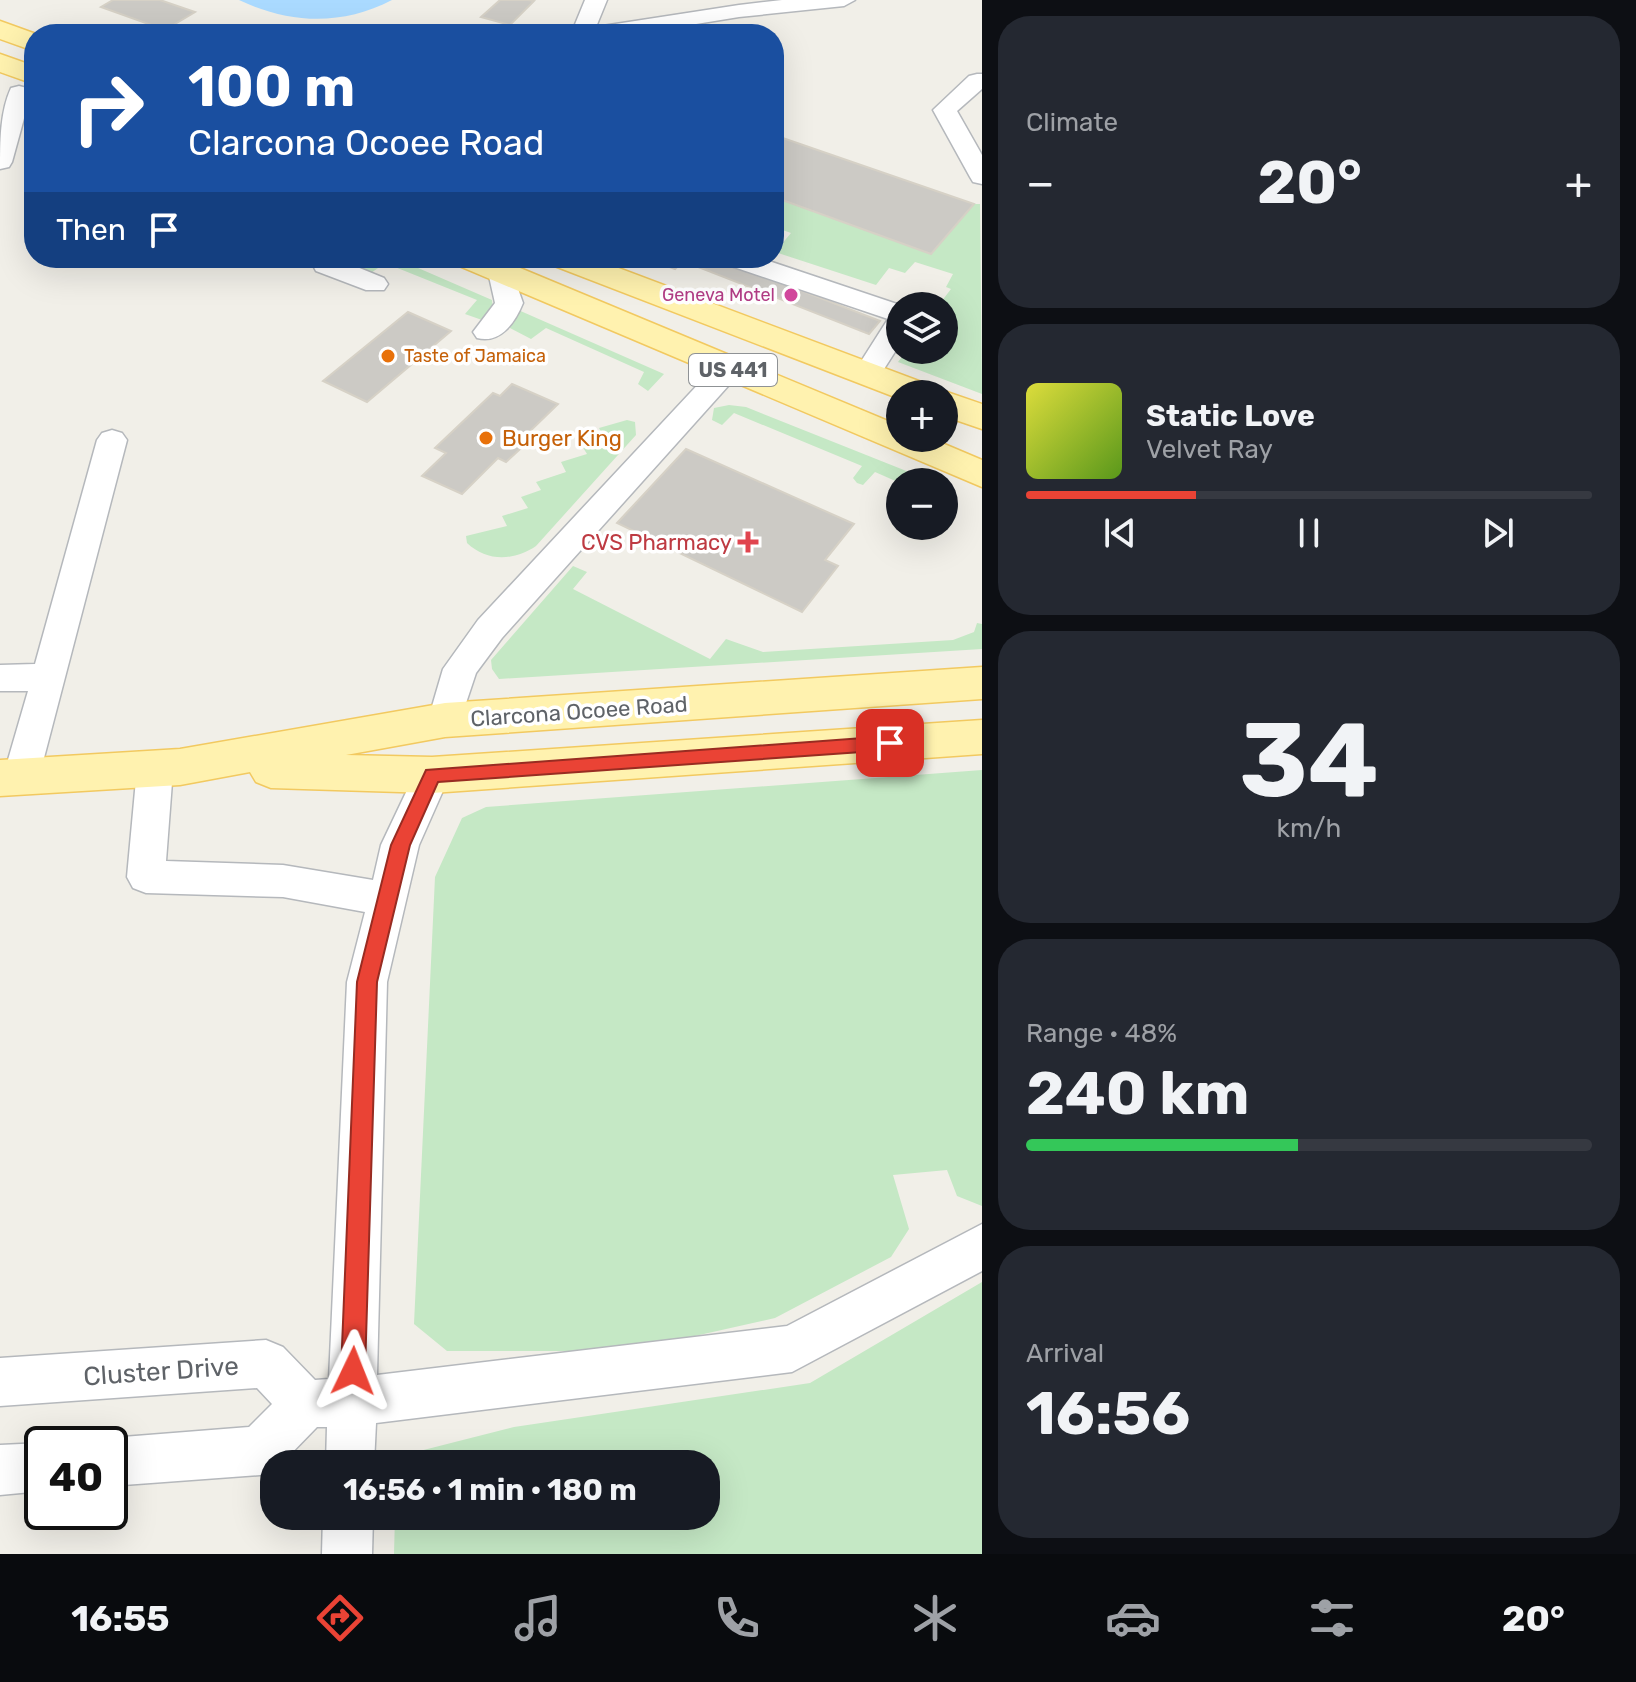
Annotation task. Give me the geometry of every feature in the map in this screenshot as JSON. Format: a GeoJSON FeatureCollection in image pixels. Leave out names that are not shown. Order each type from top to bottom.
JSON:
{"type":"FeatureCollection","features":[{"type":"Feature","properties":{"kind":"main road"},"geometry":{"type":"LineString","coordinates":[[0,29],[24,39]]}},
{"type":"Feature","properties":{"kind":"main road"},"geometry":{"type":"LineString","coordinates":[[0,62],[22,88]]}},
{"type":"Feature","properties":{"kind":"main road","name":"US 441"},"geometry":{"type":"LineString","coordinates":[[492,268],[982,474]]}},
{"type":"Feature","properties":{"kind":"main road","name":"US 441"},"geometry":{"type":"LineString","coordinates":[[589,268],[886,381]]}},
{"type":"Feature","properties":{"kind":"main road"},"geometry":{"type":"LineString","coordinates":[[958,408],[982,417]]}},
{"type":"Feature","properties":{"kind":"main road","name":"Clarcona Ocoee Road"},"geometry":{"type":"LineString","coordinates":[[168,768],[445,720],[982,683]]}},
{"type":"Feature","properties":{"kind":"main road"},"geometry":{"type":"LineString","coordinates":[[432,775],[459,759],[493,747],[726,701]]}},
{"type":"Feature","properties":{"kind":"main road","name":"Clarcona Ocoee Road"},"geometry":{"type":"LineString","coordinates":[[10,778],[168,768],[432,775],[982,737]]}},
{"type":"Feature","properties":{"kind":"street"},"geometry":{"type":"LineString","coordinates":[[586,24],[596,0]]}},
{"type":"Feature","properties":{"kind":"street"},"geometry":{"type":"LineString","coordinates":[[657,24],[739,11],[844,0]]}},
{"type":"Feature","properties":{"kind":"street"},"geometry":{"type":"LineString","coordinates":[[982,81],[977,81],[945,110],[982,177]]}},
{"type":"Feature","properties":{"kind":"street"},"geometry":{"type":"LineString","coordinates":[[0,162],[22,88]]}},
{"type":"Feature","properties":{"kind":"street"},"geometry":{"type":"LineString","coordinates":[[333,268],[375,284]]}},
{"type":"Feature","properties":{"kind":"street"},"geometry":{"type":"LineString","coordinates":[[764,268],[886,309]]}},
{"type":"Feature","properties":{"kind":"street"},"geometry":{"type":"LineString","coordinates":[[487,332],[504,315],[509,303],[501,272]]}},
{"type":"Feature","properties":{"kind":"street"},"geometry":{"type":"LineString","coordinates":[[867,374],[886,344]]}},
{"type":"Feature","properties":{"kind":"street"},"geometry":{"type":"LineString","coordinates":[[445,720],[460,669],[490,629],[728,369]]}},
{"type":"Feature","properties":{"kind":"street"},"geometry":{"type":"LineString","coordinates":[[10,778],[49,677],[112,440]]}},
{"type":"Feature","properties":{"kind":"street"},"geometry":{"type":"LineString","coordinates":[[0,678],[49,677]]}},
{"type":"Feature","properties":{"kind":"street"},"geometry":{"type":"LineString","coordinates":[[168,768],[146,877],[283,881],[385,899]]}},
{"type":"Feature","properties":{"kind":"street"},"geometry":{"type":"LineString","coordinates":[[345,1450],[329,1403],[367,982],[400,845],[432,775]]}},
{"type":"Feature","properties":{"kind":"street"},"geometry":{"type":"LineString","coordinates":[[128,1461],[260,1451],[329,1403],[792,1349],[982,1246]]}},
{"type":"Feature","properties":{"kind":"street","name":"Cluster Drive"},"geometry":{"type":"LineString","coordinates":[[0,1382],[266,1364],[329,1403]]}},
{"type":"Feature","properties":{"kind":"street"},"geometry":{"type":"LineString","coordinates":[[0,1470],[24,1468]]}},
{"type":"Feature","properties":{"kind":"street"},"geometry":{"type":"LineString","coordinates":[[347,1554],[348,1530]]}},
{"type":"Feature","properties":{"kind":"green space"},"geometry":{"type":"Polygon","coordinates":[[[784,201],[931,254],[974,204],[980,204],[982,394],[958,385],[958,380],[945,380],[903,364],[958,364],[958,292],[949,292],[951,289],[946,287],[953,274],[915,262],[905,273],[889,268],[876,285],[784,255],[784,241],[791,233],[784,231],[784,201]]]}},
{"type":"Feature","properties":{"kind":"green space"},"geometry":{"type":"Polygon","coordinates":[[[362,268],[378,268],[371,273],[362,268]]]}},
{"type":"Feature","properties":{"kind":"green space"},"geometry":{"type":"Polygon","coordinates":[[[397,268],[418,268],[492,300],[493,309],[482,320],[465,314],[477,300],[397,268]]]}},
{"type":"Feature","properties":{"kind":"green space"},"geometry":{"type":"Polygon","coordinates":[[[516,309],[664,374],[648,391],[638,384],[644,372],[546,328],[531,339],[506,326],[516,309]]]}},
{"type":"Feature","properties":{"kind":"green space"},"geometry":{"type":"Polygon","coordinates":[[[729,405],[746,407],[899,468],[886,468],[886,477],[875,472],[863,485],[853,478],[862,466],[734,413],[722,425],[712,420],[714,408],[729,405]]]}},
{"type":"Feature","properties":{"kind":"green space"},"geometry":{"type":"Polygon","coordinates":[[[627,420],[635,422],[636,435],[536,546],[519,555],[501,557],[483,554],[467,543],[466,536],[507,526],[502,516],[528,508],[521,497],[541,490],[536,482],[566,472],[561,462],[587,454],[582,446],[605,439],[599,428],[627,420]]]}},
{"type":"Feature","properties":{"kind":"green space"},"geometry":{"type":"Polygon","coordinates":[[[573,566],[587,572],[573,589],[710,659],[726,639],[763,652],[953,640],[974,632],[977,623],[982,624],[982,649],[499,679],[492,669],[491,660],[573,566]]]}},
{"type":"Feature","properties":{"kind":"green space"},"geometry":{"type":"Polygon","coordinates":[[[982,770],[982,1206],[957,1196],[947,1170],[893,1175],[909,1229],[891,1257],[775,1318],[628,1351],[447,1351],[414,1324],[435,877],[462,818],[486,807],[982,770]]]}},
{"type":"Feature","properties":{"kind":"green space"},"geometry":{"type":"Polygon","coordinates":[[[982,1282],[982,1554],[394,1554],[395,1530],[720,1530],[720,1450],[424,1450],[514,1427],[810,1383],[982,1282]]]}},
{"type":"Feature","properties":{"kind":"water"},"geometry":{"type":"Polygon","coordinates":[[[239,0],[392,0],[354,14],[316,19],[277,14],[239,0]]]}},
{"type":"Feature","properties":{"kind":"building"},"geometry":{"type":"Polygon","coordinates":[[[113,0],[160,0],[195,12],[175,24],[148,24],[101,7],[113,0]]]}},
{"type":"Feature","properties":{"kind":"building"},"geometry":{"type":"Polygon","coordinates":[[[500,0],[534,1],[511,24],[481,17],[500,0]]]}},
{"type":"Feature","properties":{"kind":"building"},"geometry":{"type":"Polygon","coordinates":[[[784,138],[974,204],[931,254],[784,201],[784,138]]]}},
{"type":"Feature","properties":{"kind":"building","name":"Geneva Motel"},"geometry":{"type":"Polygon","coordinates":[[[701,268],[743,268],[880,321],[869,334],[701,268]]]}},
{"type":"Feature","properties":{"kind":"building","name":"Taste of Jamaica"},"geometry":{"type":"Polygon","coordinates":[[[408,312],[451,331],[367,402],[323,381],[408,312]]]}},
{"type":"Feature","properties":{"kind":"building","name":"Burger King"},"geometry":{"type":"Polygon","coordinates":[[[512,384],[558,404],[524,437],[530,440],[506,462],[498,458],[462,494],[422,476],[446,453],[435,448],[493,393],[500,396],[512,384]]]}},
{"type":"Feature","properties":{"kind":"building","name":"CVS Pharmacy"},"geometry":{"type":"Polygon","coordinates":[[[686,449],[854,524],[825,560],[838,566],[802,612],[617,523],[686,449]]]}},
{"type":"Feature","properties":{"kind":"place","name":"Geneva Motel"},"geometry":{"type":"Point","coordinates":[791,295]}},
{"type":"Feature","properties":{"kind":"place","name":"Taste of Jamaica"},"geometry":{"type":"Point","coordinates":[388,356]}},
{"type":"Feature","properties":{"kind":"place","name":"Burger King"},"geometry":{"type":"Point","coordinates":[486,438]}},
{"type":"Feature","properties":{"kind":"place","name":"CVS Pharmacy"},"geometry":{"type":"Point","coordinates":[748,542]}},
{"type":"Feature","properties":{"kind":"route"},"geometry":{"type":"LineString","coordinates":[[353,1371],[367,982],[400,845],[432,775],[890,743]]}}]}
